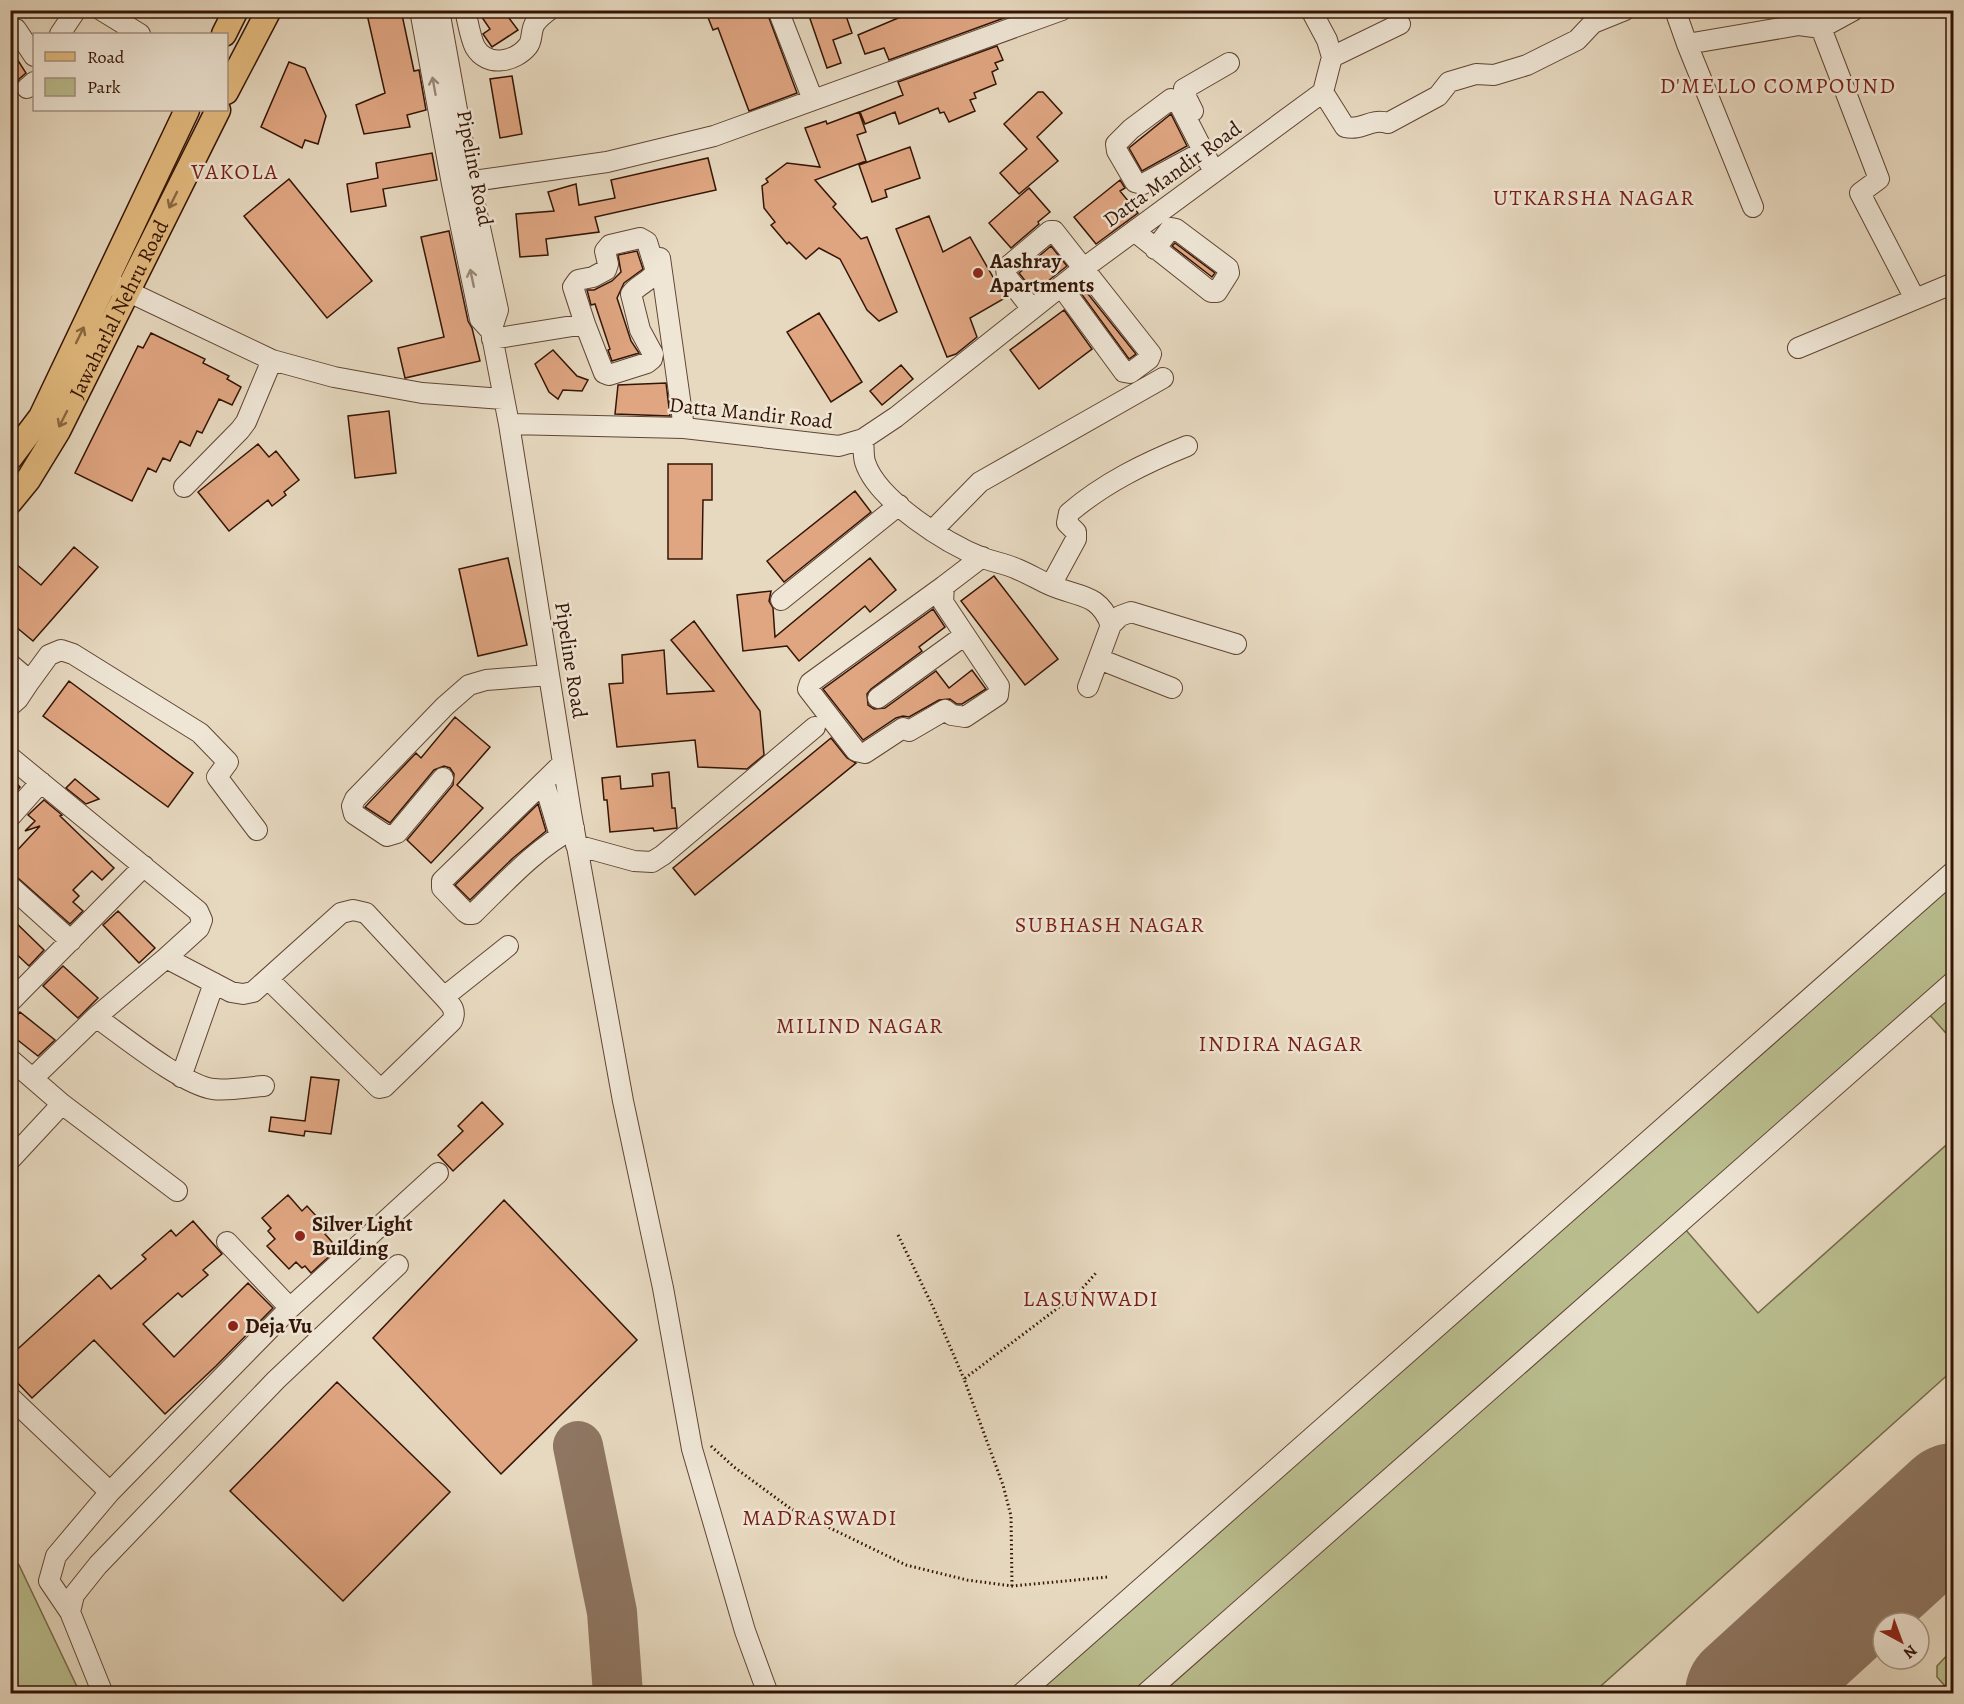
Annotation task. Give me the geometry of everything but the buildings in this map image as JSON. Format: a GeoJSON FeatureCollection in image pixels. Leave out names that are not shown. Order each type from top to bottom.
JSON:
{"type":"FeatureCollection","features":[{"type":"Feature","properties":{"kind":"main road"},"geometry":{"type":"LineString","coordinates":[[224,33],[236,10]]}},
{"type":"Feature","properties":{"kind":"main road"},"geometry":{"type":"LineString","coordinates":[[228,87],[269,10]]}},
{"type":"Feature","properties":{"kind":"main road","name":"Jawaharlal Nehru Road"},"geometry":{"type":"LineString","coordinates":[[10,458],[41,417],[187,111]]}},
{"type":"Feature","properties":{"kind":"main road","name":"Jawaharlal Nehru Road"},"geometry":{"type":"LineString","coordinates":[[10,502],[28,480],[58,431],[218,111]]}},
{"type":"Feature","properties":{"kind":"street"},"geometry":{"type":"LineString","coordinates":[[61,33],[76,10]]}},
{"type":"Feature","properties":{"kind":"street"},"geometry":{"type":"LineString","coordinates":[[101,10],[138,33]]}},
{"type":"Feature","properties":{"kind":"street","name":"Pipeline Road"},"geometry":{"type":"LineString","coordinates":[[420,10],[461,183],[498,310],[492,335],[509,424],[563,763],[567,829],[605,996],[623,1101],[647,1207],[692,1449],[745,1631],[768,1694]]}},
{"type":"Feature","properties":{"kind":"street","name":"Pipeline Road"},"geometry":{"type":"LineString","coordinates":[[439,10],[461,183]]}},
{"type":"Feature","properties":{"kind":"street"},"geometry":{"type":"LineString","coordinates":[[465,10],[476,48],[491,60],[507,61],[527,47],[531,40],[533,25],[549,10]]}},
{"type":"Feature","properties":{"kind":"street"},"geometry":{"type":"LineString","coordinates":[[778,10],[813,100]]}},
{"type":"Feature","properties":{"kind":"street"},"geometry":{"type":"LineString","coordinates":[[461,183],[618,160],[714,136],[1026,17],[1062,10]]}},
{"type":"Feature","properties":{"kind":"street"},"geometry":{"type":"LineString","coordinates":[[1315,12],[1332,57],[1323,92],[1345,127],[1355,129],[1377,120],[1388,123],[1438,96],[1449,82],[1476,74],[1494,75],[1527,65],[1577,40],[1593,23],[1625,10]]}},
{"type":"Feature","properties":{"kind":"street"},"geometry":{"type":"LineString","coordinates":[[1675,10],[1753,207]]}},
{"type":"Feature","properties":{"kind":"street"},"geometry":{"type":"LineString","coordinates":[[1687,44],[1799,25],[1821,28],[1854,10]]}},
{"type":"Feature","properties":{"kind":"street"},"geometry":{"type":"LineString","coordinates":[[1332,57],[1400,24]]}},
{"type":"Feature","properties":{"kind":"street"},"geometry":{"type":"LineString","coordinates":[[1821,28],[1879,179],[1860,193],[1915,299]]}},
{"type":"Feature","properties":{"kind":"street"},"geometry":{"type":"LineString","coordinates":[[16,29],[33,55]]}},
{"type":"Feature","properties":{"kind":"street"},"geometry":{"type":"LineString","coordinates":[[444,43],[473,39]]}},
{"type":"Feature","properties":{"kind":"street"},"geometry":{"type":"LineString","coordinates":[[1218,169],[1184,89],[1230,63]]}},
{"type":"Feature","properties":{"kind":"street","name":"Datta Mandir Road"},"geometry":{"type":"LineString","coordinates":[[509,424],[684,428],[839,446],[863,439],[896,417],[1032,309],[1066,292],[1089,274],[1134,231],[1323,92]]}},
{"type":"Feature","properties":{"kind":"street"},"geometry":{"type":"LineString","coordinates":[[1204,152],[1143,184],[1135,182],[1117,151],[1116,144],[1131,129],[1171,99],[1177,100],[1204,152],[1218,169]]}},
{"type":"Feature","properties":{"kind":"street"},"geometry":{"type":"LineString","coordinates":[[1032,309],[1007,277],[1006,267],[1050,231],[1054,231],[1150,354],[1149,359],[1130,373],[1124,372],[1066,292]]}},
{"type":"Feature","properties":{"kind":"street"},"geometry":{"type":"LineString","coordinates":[[1134,231],[1155,249]]}},
{"type":"Feature","properties":{"kind":"street"},"geometry":{"type":"LineString","coordinates":[[657,236],[684,428]]}},
{"type":"Feature","properties":{"kind":"street"},"geometry":{"type":"LineString","coordinates":[[640,238],[647,242],[656,271],[648,282],[631,294],[640,330],[653,354],[652,358],[647,363],[609,375],[604,373],[585,324],[573,287],[578,280],[593,277],[606,270],[608,264],[605,251],[610,245],[640,238]]}},
{"type":"Feature","properties":{"kind":"street"},"geometry":{"type":"LineString","coordinates":[[106,281],[272,360],[334,377],[422,393],[503,399]]}},
{"type":"Feature","properties":{"kind":"street"},"geometry":{"type":"LineString","coordinates":[[1798,348],[1953,283]]}},
{"type":"Feature","properties":{"kind":"street"},"geometry":{"type":"LineString","coordinates":[[492,335],[585,324]]}},
{"type":"Feature","properties":{"kind":"street"},"geometry":{"type":"LineString","coordinates":[[184,487],[246,422],[272,360]]}},
{"type":"Feature","properties":{"kind":"street"},"geometry":{"type":"LineString","coordinates":[[932,531],[980,482],[1163,378]]}},
{"type":"Feature","properties":{"kind":"street"},"geometry":{"type":"LineString","coordinates":[[863,439],[865,462],[881,488],[932,531],[982,557],[1016,568],[1051,585],[1098,603],[1106,611],[1111,625]]}},
{"type":"Feature","properties":{"kind":"street"},"geometry":{"type":"LineString","coordinates":[[1051,585],[1076,539],[1076,532],[1067,523],[1069,513],[1083,500],[1138,466],[1187,446]]}},
{"type":"Feature","properties":{"kind":"street"},"geometry":{"type":"LineString","coordinates":[[781,600],[899,505]]}},
{"type":"Feature","properties":{"kind":"street"},"geometry":{"type":"LineString","coordinates":[[944,585],[943,602],[999,686],[998,695],[965,717],[952,715],[945,710],[909,731],[903,728],[865,753],[856,751],[808,689],[810,683],[982,557]]}},
{"type":"Feature","properties":{"kind":"street"},"geometry":{"type":"LineString","coordinates":[[1088,687],[1111,625],[1120,616],[1131,612],[1236,644]]}},
{"type":"Feature","properties":{"kind":"street"},"geometry":{"type":"LineString","coordinates":[[878,698],[965,635]]}},
{"type":"Feature","properties":{"kind":"street"},"geometry":{"type":"LineString","coordinates":[[18,691],[49,655],[61,650],[67,652],[200,733],[228,762],[217,777],[257,830]]}},
{"type":"Feature","properties":{"kind":"street"},"geometry":{"type":"LineString","coordinates":[[1099,659],[1172,688]]}},
{"type":"Feature","properties":{"kind":"street"},"geometry":{"type":"LineString","coordinates":[[10,664],[18,691]]}},
{"type":"Feature","properties":{"kind":"street"},"geometry":{"type":"LineString","coordinates":[[443,777],[397,833],[387,836],[354,814],[352,806],[355,799],[445,706],[469,685],[486,680],[549,675]]}},
{"type":"Feature","properties":{"kind":"street"},"geometry":{"type":"LineString","coordinates":[[544,782],[567,829],[634,861],[652,862],[815,727]]}},
{"type":"Feature","properties":{"kind":"street"},"geometry":{"type":"LineString","coordinates":[[10,757],[193,906],[202,920],[199,928],[96,1017],[33,1078]]}},
{"type":"Feature","properties":{"kind":"street"},"geometry":{"type":"LineString","coordinates":[[563,763],[442,881],[442,888],[465,912],[473,914],[535,855],[567,829]]}},
{"type":"Feature","properties":{"kind":"street"},"geometry":{"type":"LineString","coordinates":[[10,817],[41,782]]}},
{"type":"Feature","properties":{"kind":"street"},"geometry":{"type":"LineString","coordinates":[[10,1002],[144,866]]}},
{"type":"Feature","properties":{"kind":"street"},"geometry":{"type":"LineString","coordinates":[[1021,1694],[1953,871]]}},
{"type":"Feature","properties":{"kind":"street"},"geometry":{"type":"LineString","coordinates":[[10,886],[70,941]]}},
{"type":"Feature","properties":{"kind":"street"},"geometry":{"type":"LineString","coordinates":[[166,958],[231,992],[243,994],[253,992],[341,913],[354,909],[366,913],[444,997],[455,1014],[452,1021],[384,1087],[379,1088],[268,979]]}},
{"type":"Feature","properties":{"kind":"street"},"geometry":{"type":"LineString","coordinates":[[444,997],[508,946]]}},
{"type":"Feature","properties":{"kind":"street"},"geometry":{"type":"LineString","coordinates":[[1145,1694],[1953,981]]}},
{"type":"Feature","properties":{"kind":"street"},"geometry":{"type":"LineString","coordinates":[[181,1077],[214,983]]}},
{"type":"Feature","properties":{"kind":"street"},"geometry":{"type":"LineString","coordinates":[[96,1017],[181,1077],[201,1087],[215,1090],[264,1086]]}},
{"type":"Feature","properties":{"kind":"street"},"geometry":{"type":"LineString","coordinates":[[10,1059],[62,1104],[177,1191]]}},
{"type":"Feature","properties":{"kind":"street"},"geometry":{"type":"LineString","coordinates":[[10,1160],[62,1104]]}},
{"type":"Feature","properties":{"kind":"street"},"geometry":{"type":"LineString","coordinates":[[103,1694],[70,1612],[49,1581],[56,1557],[110,1492],[290,1308],[438,1173]]}},
{"type":"Feature","properties":{"kind":"street"},"geometry":{"type":"LineString","coordinates":[[227,1242],[290,1308]]}},
{"type":"Feature","properties":{"kind":"street"},"geometry":{"type":"LineString","coordinates":[[70,1612],[74,1595],[98,1565],[276,1380],[398,1265]]}},
{"type":"Feature","properties":{"kind":"street"},"geometry":{"type":"LineString","coordinates":[[10,1397],[110,1492]]}},
{"type":"Feature","properties":{"kind":"path"},"geometry":{"type":"LineString","coordinates":[[898,1235],[933,1307],[964,1379],[1003,1485],[1011,1515],[1012,1586]]}},
{"type":"Feature","properties":{"kind":"path"},"geometry":{"type":"LineString","coordinates":[[964,1379],[1079,1292],[1096,1273]]}},
{"type":"Feature","properties":{"kind":"path"},"geometry":{"type":"LineString","coordinates":[[688,1428],[734,1467],[791,1509],[906,1565],[967,1580],[1012,1586],[1108,1577]]}},
{"type":"Feature","properties":{"kind":"green space"},"geometry":{"type":"Polygon","coordinates":[[[1953,885],[1953,972],[1132,1693],[1036,1694],[1953,885]]]}},
{"type":"Feature","properties":{"kind":"green space"},"geometry":{"type":"Polygon","coordinates":[[[1953,991],[1953,1041],[1928,1013],[1953,991]]]}},
{"type":"Feature","properties":{"kind":"green space"},"geometry":{"type":"Polygon","coordinates":[[[1953,1139],[1953,1370],[1593,1693],[1161,1694],[1685,1229],[1758,1313],[1953,1139]]]}},
{"type":"Feature","properties":{"kind":"green space"},"geometry":{"type":"Polygon","coordinates":[[[10,1558],[19,1565],[80,1693],[11,1693],[10,1558]]]}},
{"type":"Feature","properties":{"kind":"green space"},"geometry":{"type":"Polygon","coordinates":[[[1953,1649],[1953,1687],[1945,1686],[1937,1677],[1937,1666],[1953,1649]]]}},
{"type":"Feature","properties":{"kind":"taxiway"},"geometry":{"type":"LineString","coordinates":[[578,1446],[612,1612],[618,1694]]}},
{"type":"Feature","properties":{"kind":"runway"},"geometry":{"type":"LineString","coordinates":[[1746,1694],[1954,1504]]}},
{"type":"Feature","properties":{"kind":"place","name":"Aashray Apartments"},"geometry":{"type":"Point","coordinates":[978,273]}},
{"type":"Feature","properties":{"kind":"place","name":"Silver Light Building"},"geometry":{"type":"Point","coordinates":[300,1236]}},
{"type":"Feature","properties":{"kind":"place","name":"Deja Vu"},"geometry":{"type":"Point","coordinates":[233,1326]}},
{"type":"Feature","properties":{"kind":"district","name":"D'MELLO COMPOUND"},"geometry":{"type":"Point","coordinates":[1778,86]}},
{"type":"Feature","properties":{"kind":"district","name":"VAKOLA"},"geometry":{"type":"Point","coordinates":[235,172]}},
{"type":"Feature","properties":{"kind":"district","name":"UTKARSHA NAGAR"},"geometry":{"type":"Point","coordinates":[1594,198]}},
{"type":"Feature","properties":{"kind":"district","name":"SUBHASH NAGAR"},"geometry":{"type":"Point","coordinates":[1110,925]}},
{"type":"Feature","properties":{"kind":"district","name":"MILIND NAGAR"},"geometry":{"type":"Point","coordinates":[860,1026]}},
{"type":"Feature","properties":{"kind":"district","name":"INDIRA NAGAR"},"geometry":{"type":"Point","coordinates":[1281,1044]}},
{"type":"Feature","properties":{"kind":"district","name":"LASUNWADI"},"geometry":{"type":"Point","coordinates":[1091,1299]}},
{"type":"Feature","properties":{"kind":"district","name":"MADRASWADI"},"geometry":{"type":"Point","coordinates":[820,1518]}}]}
